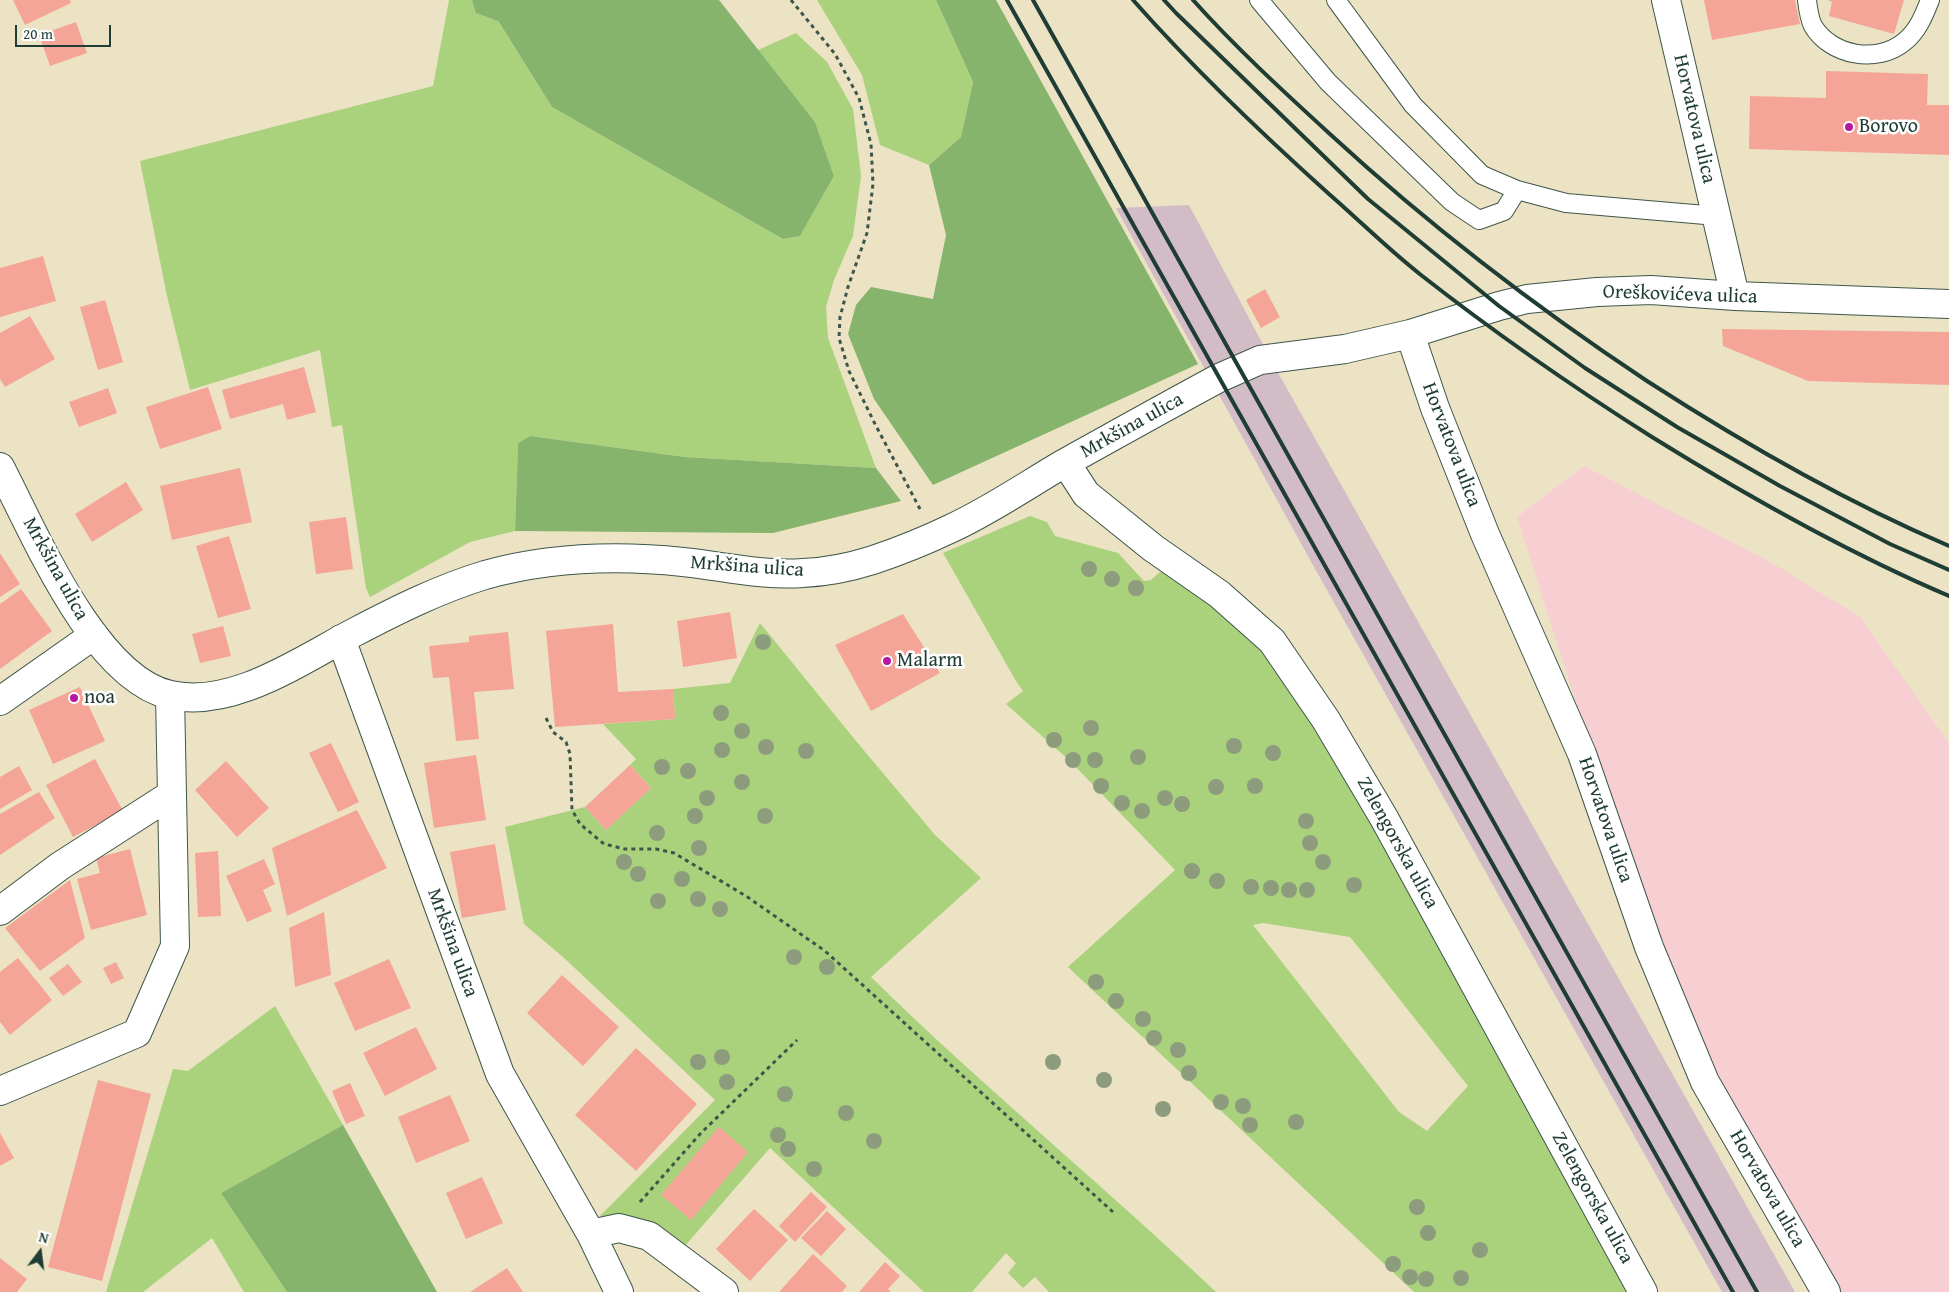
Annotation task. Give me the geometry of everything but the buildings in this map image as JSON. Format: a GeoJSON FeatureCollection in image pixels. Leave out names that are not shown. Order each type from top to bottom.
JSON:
{"type":"FeatureCollection","features":[{"type":"Feature","properties":{"kind":"street","name":"Horvatova ulica"},"geometry":{"type":"LineString","coordinates":[[1666,0],[1735,296]]}},
{"type":"Feature","properties":{"kind":"street","name":"Oreškovićeva ulica"},"geometry":{"type":"LineString","coordinates":[[1240,368],[1260,360],[1345,349],[1410,334],[1499,306],[1528,299],[1598,292],[1651,290],[1735,296],[1949,304]]}},
{"type":"Feature","properties":{"kind":"street","name":"Horvatova ulica"},"geometry":{"type":"LineString","coordinates":[[1410,334],[1435,408],[1485,534],[1582,754],[1649,947],[1705,1082],[1826,1292]]}},
{"type":"Feature","properties":{"kind":"street","name":"Mrkšina ulica"},"geometry":{"type":"LineString","coordinates":[[0,467],[72,605],[117,664],[142,684],[170,695],[207,698],[243,688],[286,670],[436,592],[521,565],[550,561],[620,559],[682,562],[772,572],[803,573],[851,566],[874,560],[955,527],[1066,463],[1240,368]]}},
{"type":"Feature","properties":{"kind":"street","name":"Zelengorska ulica"},"geometry":{"type":"LineString","coordinates":[[1066,463],[1086,494],[1154,548],[1219,594],[1272,641],[1326,720],[1384,818],[1644,1292]]}},
{"type":"Feature","properties":{"kind":"street"},"geometry":{"type":"LineString","coordinates":[[0,701],[94,634]]}},
{"type":"Feature","properties":{"kind":"street","name":"Mrkšina ulica"},"geometry":{"type":"LineString","coordinates":[[341,640],[500,1074],[591,1234],[619,1292]]}},
{"type":"Feature","properties":{"kind":"street"},"geometry":{"type":"LineString","coordinates":[[0,1091],[137,1032],[175,946],[170,695]]}},
{"type":"Feature","properties":{"kind":"street"},"geometry":{"type":"LineString","coordinates":[[0,911],[60,866],[172,794]]}},
{"type":"Feature","properties":{"kind":"street"},"geometry":{"type":"LineString","coordinates":[[591,1234],[619,1228],[649,1236],[724,1292]]}},
{"type":"Feature","properties":{"kind":"lane"},"geometry":{"type":"LineString","coordinates":[[1258,0],[1328,82],[1452,202],[1479,220],[1504,211],[1517,190]]}},
{"type":"Feature","properties":{"kind":"lane"},"geometry":{"type":"LineString","coordinates":[[1336,0],[1413,105],[1482,175],[1517,190],[1566,203],[1717,216]]}},
{"type":"Feature","properties":{"kind":"lane"},"geometry":{"type":"LineString","coordinates":[[1806,0],[1813,26],[1832,45],[1865,54],[1876,54],[1904,43],[1914,32],[1930,0]]}},
{"type":"Feature","properties":{"kind":"path"},"geometry":{"type":"LineString","coordinates":[[791,0],[835,54],[859,98],[871,144],[872,184],[867,233],[840,317],[839,338],[849,371],[935,536]]}},
{"type":"Feature","properties":{"kind":"path"},"geometry":{"type":"LineString","coordinates":[[546,718],[553,732],[566,742],[570,754],[572,810],[580,824],[604,844],[625,849],[656,849],[674,853],[746,896],[825,951],[1113,1212]]}},
{"type":"Feature","properties":{"kind":"path"},"geometry":{"type":"LineString","coordinates":[[634,1232],[640,1202],[701,1133],[797,1040]]}},
{"type":"Feature","properties":{"kind":"shaded area"},"geometry":{"type":"Polygon","coordinates":[[[1189,205],[1276,369],[1795,1292],[1722,1292],[1314,567],[1116,208],[1189,205]]]}},
{"type":"Feature","properties":{"kind":"shaded area"},"geometry":{"type":"Polygon","coordinates":[[[1584,466],[1774,564],[1860,617],[1949,743],[1949,1292],[1833,1292],[1709,1067],[1605,794],[1517,517],[1584,466]]]}},
{"type":"Feature","properties":{"kind":"green space"},"geometry":{"type":"Polygon","coordinates":[[[449,0],[472,0],[477,13],[497,20],[552,107],[783,239],[800,236],[834,176],[815,122],[758,50],[796,33],[827,62],[853,109],[861,176],[853,236],[834,280],[826,307],[828,338],[876,468],[685,457],[530,436],[518,443],[515,531],[470,542],[370,597],[366,588],[342,425],[332,427],[320,350],[190,390],[167,296],[140,161],[433,86],[449,0]]]}},
{"type":"Feature","properties":{"kind":"green space"},"geometry":{"type":"Polygon","coordinates":[[[472,0],[719,0],[815,122],[834,176],[800,236],[783,239],[552,107],[498,21],[476,13],[472,0]]]}},
{"type":"Feature","properties":{"kind":"green space"},"geometry":{"type":"Polygon","coordinates":[[[817,0],[936,0],[973,82],[961,137],[929,165],[880,145],[862,75],[817,0]]]}},
{"type":"Feature","properties":{"kind":"green space"},"geometry":{"type":"Polygon","coordinates":[[[936,0],[996,0],[1198,364],[933,485],[874,399],[848,334],[856,305],[871,287],[933,299],[946,235],[929,165],[961,137],[973,82],[936,0]]]}},
{"type":"Feature","properties":{"kind":"green space"},"geometry":{"type":"Polygon","coordinates":[[[530,436],[685,457],[876,468],[901,501],[773,533],[515,531],[518,443],[530,436]]]}},
{"type":"Feature","properties":{"kind":"green space"},"geometry":{"type":"Polygon","coordinates":[[[1030,516],[1047,522],[1055,536],[1118,553],[1144,581],[1151,580],[1160,572],[1172,574],[1266,650],[1318,724],[1634,1292],[1414,1292],[1068,967],[1175,870],[1070,761],[1006,704],[1023,691],[943,553],[1030,516]],[[1263,923],[1253,925],[1399,1112],[1427,1131],[1468,1086],[1350,937],[1263,923]]]}},
{"type":"Feature","properties":{"kind":"green space"},"geometry":{"type":"Polygon","coordinates":[[[760,623],[935,835],[981,878],[871,977],[956,1057],[1216,1292],[1049,1292],[1035,1277],[1023,1288],[1008,1273],[1016,1263],[1006,1253],[972,1292],[924,1292],[770,1148],[684,1247],[646,1223],[600,1216],[715,1100],[563,957],[524,924],[505,827],[585,807],[606,830],[651,788],[630,765],[636,759],[603,724],[675,719],[673,689],[730,683],[760,623]]]}},
{"type":"Feature","properties":{"kind":"green space"},"geometry":{"type":"Polygon","coordinates":[[[275,1006],[343,1125],[221,1193],[287,1292],[244,1292],[212,1238],[143,1292],[106,1292],[173,1069],[188,1071],[275,1006]]]}},
{"type":"Feature","properties":{"kind":"green space"},"geometry":{"type":"Polygon","coordinates":[[[343,1125],[437,1292],[287,1292],[221,1193],[343,1125]]]}},
{"type":"Feature","properties":{"kind":"railway"},"geometry":{"type":"LineString","coordinates":[[1007,0],[1733,1292]]}},
{"type":"Feature","properties":{"kind":"railway"},"geometry":{"type":"LineString","coordinates":[[1033,0],[1757,1292]]}},
{"type":"Feature","properties":{"kind":"railway"},"geometry":{"type":"LineString","coordinates":[[1133,0],[1204,76],[1278,148],[1397,256],[1477,318],[1593,399],[1724,481],[1872,561],[1949,596]]}},
{"type":"Feature","properties":{"kind":"railway"},"geometry":{"type":"LineString","coordinates":[[1164,0],[1368,199],[1499,306],[1585,368],[1677,427],[1780,486],[1890,544],[1949,570]]}},
{"type":"Feature","properties":{"kind":"railway"},"geometry":{"type":"LineString","coordinates":[[1193,0],[1260,69],[1369,169],[1445,233],[1564,324],[1647,381],[1757,449],[1871,510],[1949,546]]}},
{"type":"Feature","properties":{"kind":"place","name":"Borovo"},"geometry":{"type":"Point","coordinates":[1849,127]}},
{"type":"Feature","properties":{"kind":"place","name":"Malarm"},"geometry":{"type":"Point","coordinates":[887,661]}},
{"type":"Feature","properties":{"kind":"place","name":"noa"},"geometry":{"type":"Point","coordinates":[74,698]}}]}
